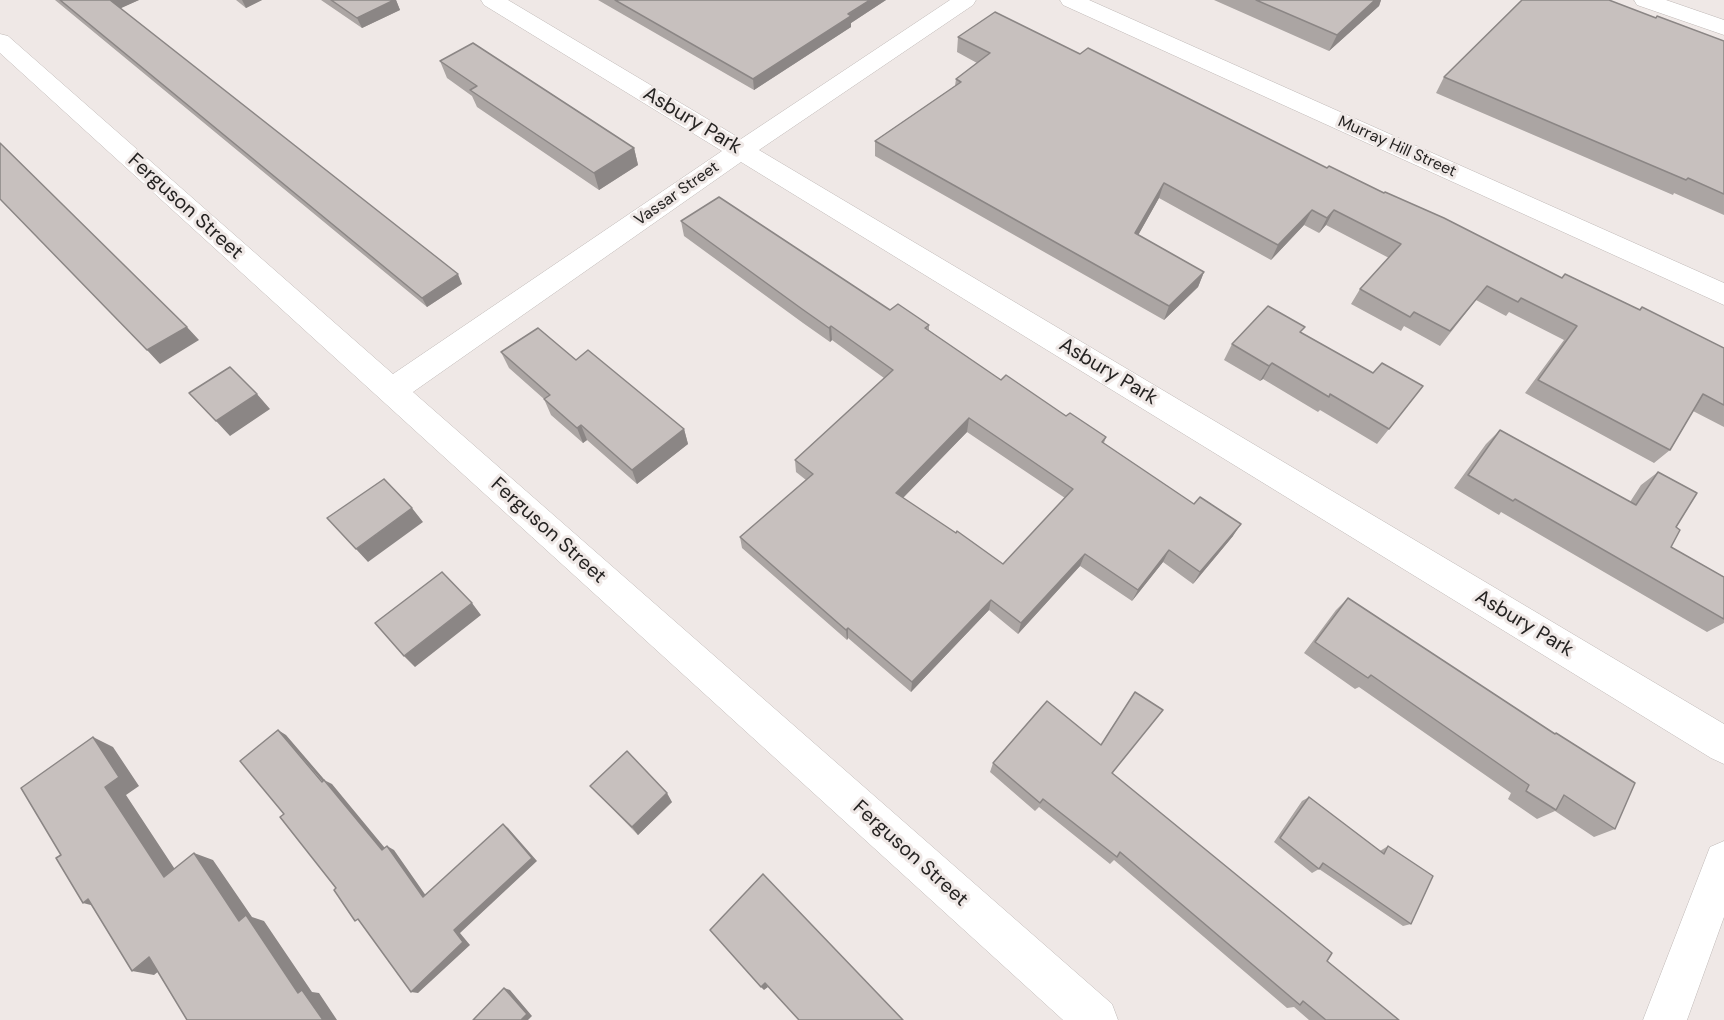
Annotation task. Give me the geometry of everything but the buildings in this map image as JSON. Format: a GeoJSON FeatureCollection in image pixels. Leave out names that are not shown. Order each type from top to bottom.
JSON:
{"type":"FeatureCollection","features":[{"type":"Feature","properties":{"kind":"street","name":"Asbury Park"},"geometry":{"type":"LineString","coordinates":[[492,0],[1724,745]]}},
{"type":"Feature","properties":{"kind":"street","name":"Vassar Street"},"geometry":{"type":"LineString","coordinates":[[392,392],[741,150],[964,0]]}},
{"type":"Feature","properties":{"kind":"street","name":"Murray Hill Street"},"geometry":{"type":"LineString","coordinates":[[1071,0],[1724,295]]}},
{"type":"Feature","properties":{"kind":"street"},"geometry":{"type":"LineString","coordinates":[[1645,0],[1724,28]]}},
{"type":"Feature","properties":{"kind":"street","name":"Ferguson Street"},"geometry":{"type":"LineString","coordinates":[[0,41],[1096,1020]]}},
{"type":"Feature","properties":{"kind":"street"},"geometry":{"type":"LineString","coordinates":[[1665,1020],[1724,861]]}}]}
